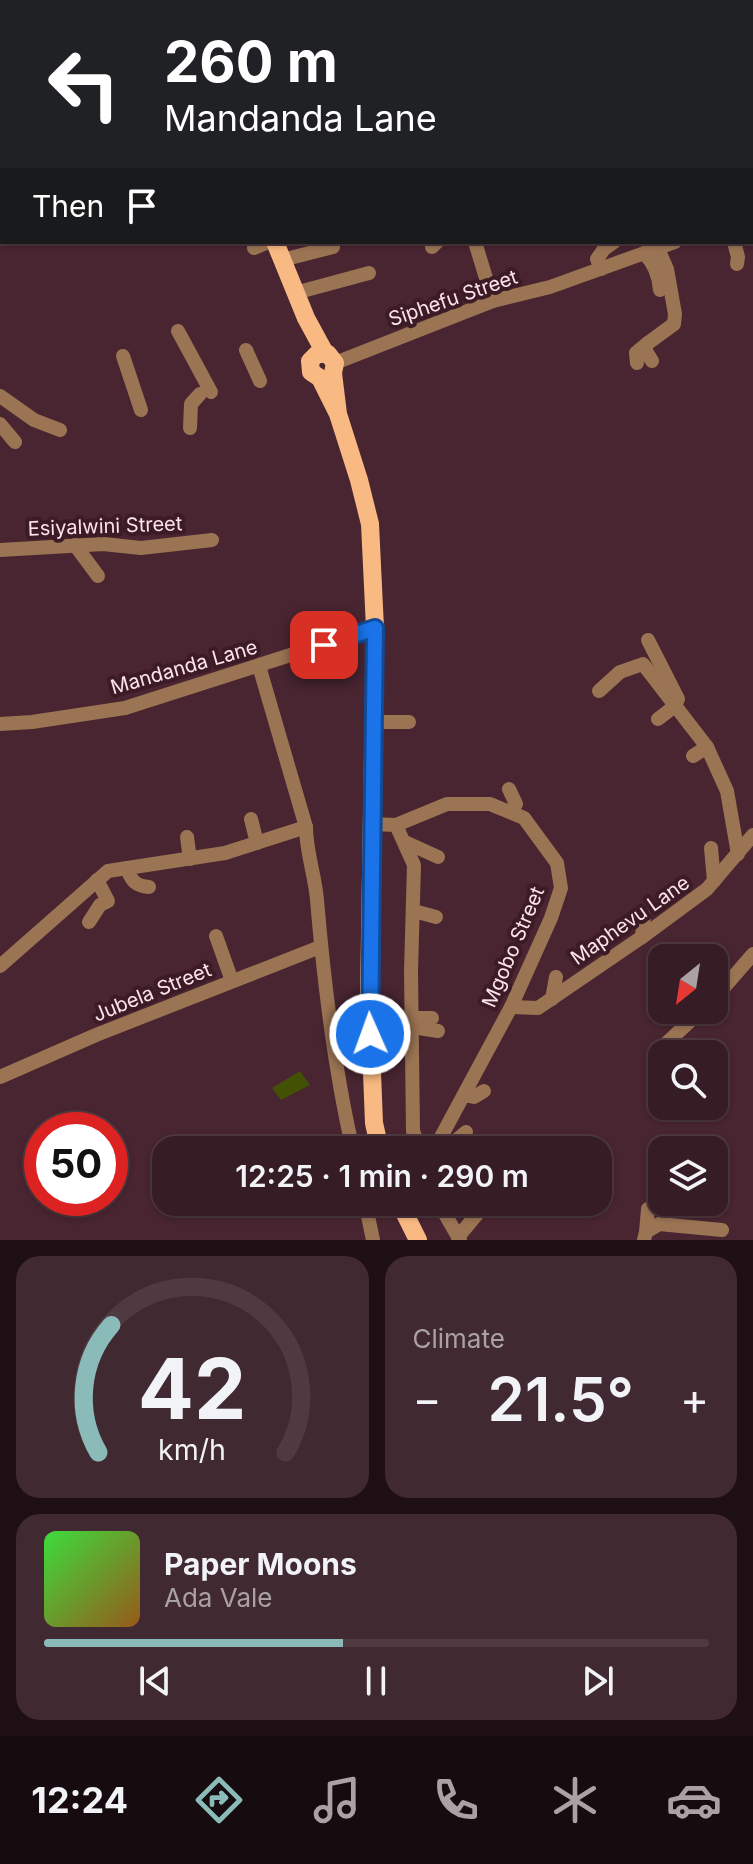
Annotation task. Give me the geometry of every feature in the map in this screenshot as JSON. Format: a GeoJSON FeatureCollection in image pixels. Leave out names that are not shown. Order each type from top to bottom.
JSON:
{"type":"FeatureCollection","features":[{"type":"Feature","properties":{"kind":"main road"},"geometry":{"type":"LineString","coordinates":[[279,251],[325,365],[370,524],[375,628],[369,997],[377,1136]]}},
{"type":"Feature","properties":{"kind":"main road"},"geometry":{"type":"LineString","coordinates":[[406,1216],[418,1240]]}},
{"type":"Feature","properties":{"kind":"street"},"geometry":{"type":"LineString","coordinates":[[254,248],[263,244]]}},
{"type":"Feature","properties":{"kind":"street"},"geometry":{"type":"LineString","coordinates":[[476,244],[493,301]]}},
{"type":"Feature","properties":{"kind":"street"},"geometry":{"type":"LineString","coordinates":[[601,269],[597,259],[611,244]]}},
{"type":"Feature","properties":{"kind":"street"},"geometry":{"type":"LineString","coordinates":[[735,244],[737,264]]}},
{"type":"Feature","properties":{"kind":"street"},"geometry":{"type":"LineString","coordinates":[[279,251],[333,247]]}},
{"type":"Feature","properties":{"kind":"street"},"geometry":{"type":"LineString","coordinates":[[652,248],[652,261],[660,290]]}},
{"type":"Feature","properties":{"kind":"street"},"geometry":{"type":"LineString","coordinates":[[637,363],[636,353],[674,324],[667,269],[652,248]]}},
{"type":"Feature","properties":{"kind":"street","name":"Siphefu Street"},"geometry":{"type":"LineString","coordinates":[[325,365],[493,301],[550,287],[652,248]]}},
{"type":"Feature","properties":{"kind":"street"},"geometry":{"type":"LineString","coordinates":[[295,293],[369,273]]}},
{"type":"Feature","properties":{"kind":"street"},"geometry":{"type":"LineString","coordinates":[[178,331],[206,393],[191,404],[190,428]]}},
{"type":"Feature","properties":{"kind":"street"},"geometry":{"type":"LineString","coordinates":[[648,343],[644,348],[652,361]]}},
{"type":"Feature","properties":{"kind":"street"},"geometry":{"type":"LineString","coordinates":[[246,350],[260,381]]}},
{"type":"Feature","properties":{"kind":"street"},"geometry":{"type":"LineString","coordinates":[[123,356],[141,410]]}},
{"type":"Feature","properties":{"kind":"street"},"geometry":{"type":"LineString","coordinates":[[0,396],[34,420],[60,430]]}},
{"type":"Feature","properties":{"kind":"street"},"geometry":{"type":"LineString","coordinates":[[0,424],[15,442]]}},
{"type":"Feature","properties":{"kind":"street","name":"Esiyalwini Street"},"geometry":{"type":"LineString","coordinates":[[0,550],[103,544],[141,548],[212,540]]}},
{"type":"Feature","properties":{"kind":"street"},"geometry":{"type":"LineString","coordinates":[[75,545],[98,576]]}},
{"type":"Feature","properties":{"kind":"street","name":"Mandanda Lane"},"geometry":{"type":"LineString","coordinates":[[0,724],[125,708],[375,628]]}},
{"type":"Feature","properties":{"kind":"street"},"geometry":{"type":"LineString","coordinates":[[648,640],[678,699],[675,706],[658,719]]}},
{"type":"Feature","properties":{"kind":"street"},"geometry":{"type":"LineString","coordinates":[[626,654],[643,664],[707,747],[727,791],[738,854]]}},
{"type":"Feature","properties":{"kind":"street"},"geometry":{"type":"LineString","coordinates":[[599,691],[620,672],[643,664]]}},
{"type":"Feature","properties":{"kind":"street"},"geometry":{"type":"LineString","coordinates":[[259,666],[306,827],[317,896],[320,947],[350,1136]]}},
{"type":"Feature","properties":{"kind":"street"},"geometry":{"type":"LineString","coordinates":[[373,722],[409,722]]}},
{"type":"Feature","properties":{"kind":"street"},"geometry":{"type":"LineString","coordinates":[[693,756],[707,747]]}},
{"type":"Feature","properties":{"kind":"street"},"geometry":{"type":"LineString","coordinates":[[371,824],[396,825],[447,804],[490,804],[510,812],[516,804],[509,789]]}},
{"type":"Feature","properties":{"kind":"street","name":"Mgobo Street"},"geometry":{"type":"LineString","coordinates":[[442,1136],[511,1007],[561,888],[558,853],[524,818],[510,812]]}},
{"type":"Feature","properties":{"kind":"street"},"geometry":{"type":"LineString","coordinates":[[251,819],[257,843]]}},
{"type":"Feature","properties":{"kind":"street"},"geometry":{"type":"LineString","coordinates":[[396,825],[414,865],[412,1022],[415,1136]]}},
{"type":"Feature","properties":{"kind":"street"},"geometry":{"type":"LineString","coordinates":[[0,966],[108,871],[225,853],[306,827]]}},
{"type":"Feature","properties":{"kind":"street","name":"Maphevu Lane"},"geometry":{"type":"LineString","coordinates":[[511,1007],[538,1008],[642,937],[707,889],[753,835]]}},
{"type":"Feature","properties":{"kind":"street"},"geometry":{"type":"LineString","coordinates":[[187,837],[190,859]]}},
{"type":"Feature","properties":{"kind":"street"},"geometry":{"type":"LineString","coordinates":[[405,842],[438,857]]}},
{"type":"Feature","properties":{"kind":"street"},"geometry":{"type":"LineString","coordinates":[[711,848],[714,881]]}},
{"type":"Feature","properties":{"kind":"street"},"geometry":{"type":"LineString","coordinates":[[127,868],[131,879],[140,886],[149,887]]}},
{"type":"Feature","properties":{"kind":"street"},"geometry":{"type":"LineString","coordinates":[[89,922],[100,905],[108,901],[97,880]]}},
{"type":"Feature","properties":{"kind":"street"},"geometry":{"type":"LineString","coordinates":[[414,911],[436,917]]}},
{"type":"Feature","properties":{"kind":"street"},"geometry":{"type":"LineString","coordinates":[[642,937],[644,916]]}},
{"type":"Feature","properties":{"kind":"street"},"geometry":{"type":"LineString","coordinates":[[216,936],[232,981]]}},
{"type":"Feature","properties":{"kind":"street","name":"Jubela Street"},"geometry":{"type":"LineString","coordinates":[[0,1077],[96,1035],[320,947]]}},
{"type":"Feature","properties":{"kind":"street"},"geometry":{"type":"LineString","coordinates":[[728,984],[753,954]]}},
{"type":"Feature","properties":{"kind":"street"},"geometry":{"type":"LineString","coordinates":[[552,999],[556,977]]}},
{"type":"Feature","properties":{"kind":"street"},"geometry":{"type":"LineString","coordinates":[[412,1022],[435,1025]]}},
{"type":"Feature","properties":{"kind":"street"},"geometry":{"type":"LineString","coordinates":[[670,1040],[687,1024]]}},
{"type":"Feature","properties":{"kind":"street"},"geometry":{"type":"LineString","coordinates":[[464,1095],[474,1097],[484,1091]]}},
{"type":"Feature","properties":{"kind":"street"},"geometry":{"type":"LineString","coordinates":[[461,1136],[466,1132]]}},
{"type":"Feature","properties":{"kind":"street"},"geometry":{"type":"LineString","coordinates":[[645,1236],[648,1209]]}},
{"type":"Feature","properties":{"kind":"street"},"geometry":{"type":"LineString","coordinates":[[368,1216],[373,1240]]}},
{"type":"Feature","properties":{"kind":"street"},"geometry":{"type":"LineString","coordinates":[[446,1216],[459,1238],[476,1216]]}},
{"type":"Feature","properties":{"kind":"street"},"geometry":{"type":"LineString","coordinates":[[645,1236],[659,1224],[722,1230]]}},
{"type":"Feature","properties":{"kind":"green space"},"geometry":{"type":"Polygon","coordinates":[[[300,1071],[310,1085],[281,1100],[272,1088],[300,1071]]]}},
{"type":"Feature","properties":{"kind":"route"},"geometry":{"type":"LineString","coordinates":[[324,645],[375,628],[370,1034]]}}]}
